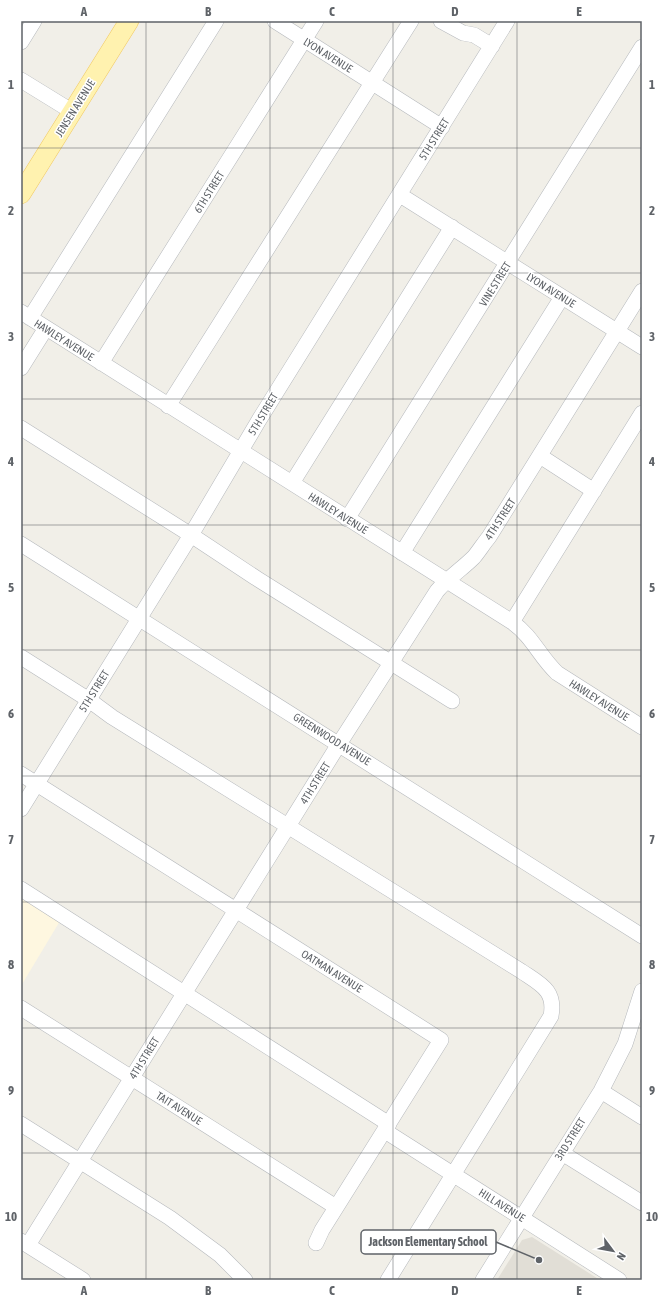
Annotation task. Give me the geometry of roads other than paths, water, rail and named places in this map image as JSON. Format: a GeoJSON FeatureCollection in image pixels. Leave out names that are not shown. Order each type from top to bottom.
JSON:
{"type":"FeatureCollection","features":[{"type":"Feature","properties":{"kind":"main road","name":"JENSEN AVENUE"},"geometry":{"type":"LineString","coordinates":[[21,194],[129,21]]}},
{"type":"Feature","properties":{"kind":"street"},"geometry":{"type":"LineString","coordinates":[[21,42],[34,21]]}},
{"type":"Feature","properties":{"kind":"street"},"geometry":{"type":"LineString","coordinates":[[25,315],[216,21]]}},
{"type":"Feature","properties":{"kind":"street","name":"LYON AVENUE"},"geometry":{"type":"LineString","coordinates":[[275,21],[442,126]]}},
{"type":"Feature","properties":{"kind":"street","name":"6TH STREET"},"geometry":{"type":"LineString","coordinates":[[101,363],[316,21]]}},
{"type":"Feature","properties":{"kind":"street"},"geometry":{"type":"LineString","coordinates":[[168,406],[411,21]]}},
{"type":"Feature","properties":{"kind":"street"},"geometry":{"type":"LineString","coordinates":[[441,21],[463,33],[474,35],[492,46]]}},
{"type":"Feature","properties":{"kind":"street","name":"5TH STREET"},"geometry":{"type":"LineString","coordinates":[[21,809],[191,535],[263,413],[507,21]]}},
{"type":"Feature","properties":{"kind":"street","name":"VINE STREET"},"geometry":{"type":"LineString","coordinates":[[348,519],[642,47]]}},
{"type":"Feature","properties":{"kind":"street"},"geometry":{"type":"LineString","coordinates":[[21,80],[72,112]]}},
{"type":"Feature","properties":{"kind":"street","name":"LYON AVENUE"},"geometry":{"type":"LineString","coordinates":[[400,195],[642,347]]}},
{"type":"Feature","properties":{"kind":"street"},"geometry":{"type":"LineString","coordinates":[[292,483],[452,227]]}},
{"type":"Feature","properties":{"kind":"street","name":"4TH STREET"},"geometry":{"type":"LineString","coordinates":[[24,1243],[79,1161],[339,744],[437,590],[445,581],[457,573],[475,556],[489,537],[642,291]]}},
{"type":"Feature","properties":{"kind":"street"},"geometry":{"type":"LineString","coordinates":[[402,553],[562,297]]}},
{"type":"Feature","properties":{"kind":"street","name":"HAWLEY AVENUE"},"geometry":{"type":"LineString","coordinates":[[25,315],[240,452],[292,483],[512,622],[531,639],[548,665],[557,673],[642,728]]}},
{"type":"Feature","properties":{"kind":"street"},"geometry":{"type":"LineString","coordinates":[[21,368],[46,328]]}},
{"type":"Feature","properties":{"kind":"street"},"geometry":{"type":"LineString","coordinates":[[512,622],[642,414]]}},
{"type":"Feature","properties":{"kind":"street"},"geometry":{"type":"LineString","coordinates":[[21,428],[452,701]]}},
{"type":"Feature","properties":{"kind":"street"},"geometry":{"type":"LineString","coordinates":[[540,456],[594,491]]}},
{"type":"Feature","properties":{"kind":"street","name":"GREENWOOD AVENUE"},"geometry":{"type":"LineString","coordinates":[[21,544],[642,936]]}},
{"type":"Feature","properties":{"kind":"street"},"geometry":{"type":"LineString","coordinates":[[21,657],[89,700],[112,717],[521,971],[544,986],[549,993],[552,1000],[551,1016],[388,1280]]}},
{"type":"Feature","properties":{"kind":"street","name":"OATMAN AVENUE"},"geometry":{"type":"LineString","coordinates":[[21,774],[441,1040],[336,1207],[316,1242]]}},
{"type":"Feature","properties":{"kind":"street","name":"HILL AVENUE"},"geometry":{"type":"LineString","coordinates":[[21,889],[184,993],[387,1128],[454,1175],[619,1280]]}},
{"type":"Feature","properties":{"kind":"street","name":"3RD STREET"},"geometry":{"type":"LineString","coordinates":[[483,1280],[601,1091],[625,1044],[637,1028],[642,991]]}},
{"type":"Feature","properties":{"kind":"street","name":"TAIT AVENUE"},"geometry":{"type":"LineString","coordinates":[[21,1008],[336,1207]]}},
{"type":"Feature","properties":{"kind":"street"},"geometry":{"type":"LineString","coordinates":[[601,1091],[642,1117]]}},
{"type":"Feature","properties":{"kind":"street"},"geometry":{"type":"LineString","coordinates":[[21,1124],[170,1218],[220,1255],[246,1280]]}},
{"type":"Feature","properties":{"kind":"street"},"geometry":{"type":"LineString","coordinates":[[562,1153],[642,1203]]}},
{"type":"Feature","properties":{"kind":"street"},"geometry":{"type":"LineString","coordinates":[[24,1243],[83,1280]]}},
{"type":"Feature","properties":{"kind":"place","name":"Jackson Elementary School"},"geometry":{"type":"Point","coordinates":[539,1260]}}]}
